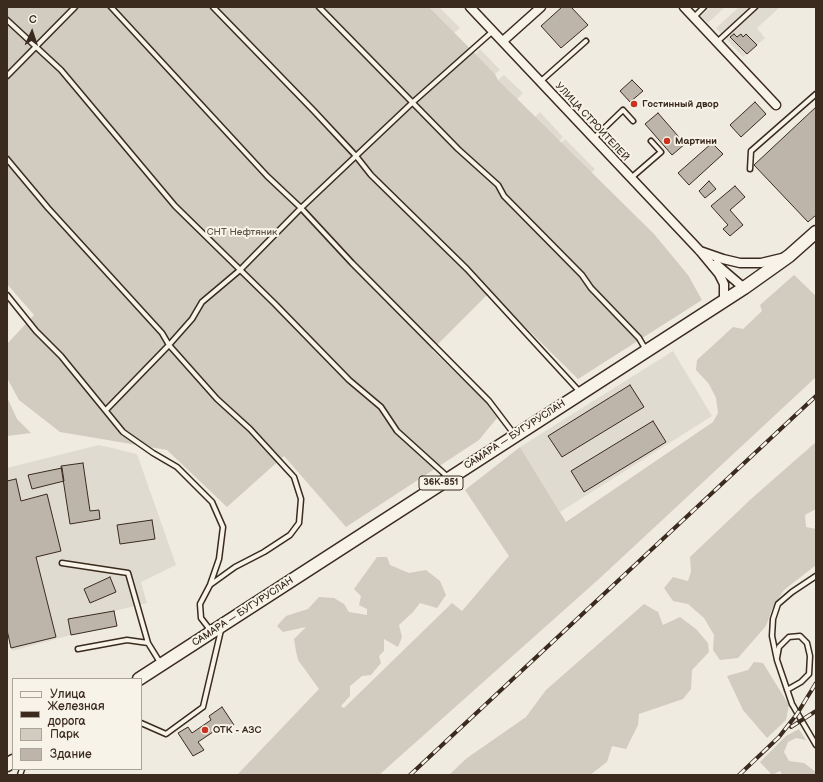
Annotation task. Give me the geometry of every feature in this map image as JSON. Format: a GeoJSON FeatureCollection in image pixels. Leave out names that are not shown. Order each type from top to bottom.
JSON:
{"type":"FeatureCollection","features":[{"type":"Feature","properties":{"kind":"main road","name":"36К-851"},"geometry":{"type":"LineString","coordinates":[[789,256],[816,232]]}},
{"type":"Feature","properties":{"kind":"main road","name":"САМАРА — БУГУРУСЛАН"},"geometry":{"type":"LineString","coordinates":[[141,678],[514,435],[744,288],[789,256]]}},
{"type":"Feature","properties":{"kind":"street","name":"УЛИЦА СТРОИТЕЛЕЙ"},"geometry":{"type":"LineString","coordinates":[[470,7],[700,251]]}},
{"type":"Feature","properties":{"kind":"street"},"geometry":{"type":"LineString","coordinates":[[503,41],[541,7]]}},
{"type":"Feature","properties":{"kind":"street"},"geometry":{"type":"LineString","coordinates":[[684,7],[776,105]]}},
{"type":"Feature","properties":{"kind":"street"},"geometry":{"type":"LineString","coordinates":[[700,251],[740,263],[761,263],[789,256]]}},
{"type":"Feature","properties":{"kind":"street"},"geometry":{"type":"LineString","coordinates":[[700,251],[744,288]]}},
{"type":"Feature","properties":{"kind":"street"},"geometry":{"type":"LineString","coordinates":[[700,251],[719,274],[724,284],[724,301]]}},
{"type":"Feature","properties":{"kind":"lane"},"geometry":{"type":"LineString","coordinates":[[7,76],[75,7]]}},
{"type":"Feature","properties":{"kind":"lane"},"geometry":{"type":"LineString","coordinates":[[111,7],[267,176],[301,208],[352,263],[489,401],[514,435]]}},
{"type":"Feature","properties":{"kind":"lane"},"geometry":{"type":"LineString","coordinates":[[213,7],[356,156],[371,175],[467,269],[581,392]]}},
{"type":"Feature","properties":{"kind":"lane"},"geometry":{"type":"LineString","coordinates":[[319,7],[458,149],[498,185],[504,196],[582,275],[591,288],[639,338],[646,350]]}},
{"type":"Feature","properties":{"kind":"lane"},"geometry":{"type":"LineString","coordinates":[[693,17],[704,7]]}},
{"type":"Feature","properties":{"kind":"lane"},"geometry":{"type":"LineString","coordinates":[[717,42],[755,7]]}},
{"type":"Feature","properties":{"kind":"lane"},"geometry":{"type":"LineString","coordinates":[[7,20],[36,45],[61,70],[175,206],[349,380],[381,407],[397,431],[449,478]]}},
{"type":"Feature","properties":{"kind":"lane"},"geometry":{"type":"LineString","coordinates":[[106,410],[169,345],[192,319],[202,302],[240,270],[301,208],[412,103],[493,31]]}},
{"type":"Feature","properties":{"kind":"lane"},"geometry":{"type":"LineString","coordinates":[[541,81],[586,41]]}},
{"type":"Feature","properties":{"kind":"lane"},"geometry":{"type":"LineString","coordinates":[[750,169],[751,151],[816,94]]}},
{"type":"Feature","properties":{"kind":"lane"},"geometry":{"type":"LineString","coordinates":[[594,138],[623,110],[633,121]]}},
{"type":"Feature","properties":{"kind":"lane"},"geometry":{"type":"LineString","coordinates":[[631,178],[661,152],[651,141]]}},
{"type":"Feature","properties":{"kind":"lane"},"geometry":{"type":"LineString","coordinates":[[7,160],[48,208],[162,333],[169,345],[217,398],[250,429],[294,476],[301,499],[299,523],[290,534],[264,552],[235,567],[210,585]]}},
{"type":"Feature","properties":{"kind":"lane"},"geometry":{"type":"LineString","coordinates":[[7,295],[36,331],[61,356],[123,432],[153,453],[177,466],[212,502],[223,527],[219,558],[210,585],[200,604],[201,618],[211,632]]}},
{"type":"Feature","properties":{"kind":"lane"},"geometry":{"type":"LineString","coordinates":[[62,563],[128,573],[148,643],[161,665]]}},
{"type":"Feature","properties":{"kind":"lane"},"geometry":{"type":"LineString","coordinates":[[816,576],[792,592],[778,604],[773,619],[772,636],[777,660],[794,709],[816,744]]}},
{"type":"Feature","properties":{"kind":"lane"},"geometry":{"type":"LineString","coordinates":[[142,723],[166,734],[202,707],[222,625]]}},
{"type":"Feature","properties":{"kind":"lane"},"geometry":{"type":"LineString","coordinates":[[777,660],[779,647],[789,637],[800,636],[808,643],[810,656],[809,674],[801,682],[787,690]]}},
{"type":"Feature","properties":{"kind":"lane"},"geometry":{"type":"LineString","coordinates":[[78,649],[127,640],[148,643]]}},
{"type":"Feature","properties":{"kind":"shaded area"},"geometry":{"type":"Polygon","coordinates":[[[429,7],[439,7],[460,28],[454,33],[429,7]]]}},
{"type":"Feature","properties":{"kind":"shaded area"},"geometry":{"type":"Polygon","coordinates":[[[711,7],[725,7],[708,23],[701,16],[711,7]]]}},
{"type":"Feature","properties":{"kind":"shaded area"},"geometry":{"type":"Polygon","coordinates":[[[739,7],[780,7],[757,28],[765,38],[743,57],[716,28],[739,7]]]}},
{"type":"Feature","properties":{"kind":"shaded area"},"geometry":{"type":"Polygon","coordinates":[[[480,49],[500,70],[495,74],[475,54],[480,49]]]}},
{"type":"Feature","properties":{"kind":"shaded area"},"geometry":{"type":"Polygon","coordinates":[[[504,75],[523,93],[517,99],[498,80],[504,75]]]}},
{"type":"Feature","properties":{"kind":"shaded area"},"geometry":{"type":"Polygon","coordinates":[[[540,112],[563,137],[558,142],[534,118],[540,112]]]}},
{"type":"Feature","properties":{"kind":"shaded area"},"geometry":{"type":"Polygon","coordinates":[[[565,139],[595,169],[590,174],[560,144],[565,139]]]}},
{"type":"Feature","properties":{"kind":"shaded area"},"geometry":{"type":"Polygon","coordinates":[[[673,351],[712,416],[560,512],[520,447],[673,351]]]}},
{"type":"Feature","properties":{"kind":"shaded area"},"geometry":{"type":"Polygon","coordinates":[[[99,445],[137,454],[176,565],[141,582],[147,603],[114,611],[117,626],[71,635],[12,651],[7,632],[7,468],[99,445]]]}},
{"type":"Feature","properties":{"kind":"green space","name":"СНТ Нефтяник"},"geometry":{"type":"Polygon","coordinates":[[[7,7],[429,7],[495,74],[498,80],[654,234],[688,275],[702,300],[578,379],[490,292],[432,350],[486,402],[497,418],[479,440],[346,527],[284,456],[227,507],[167,450],[60,432],[19,400],[7,378],[7,344],[34,315],[7,284],[7,7]]]}},
{"type":"Feature","properties":{"kind":"green space"},"geometry":{"type":"Polygon","coordinates":[[[794,275],[816,296],[816,377],[600,578],[379,775],[237,775],[319,689],[298,660],[296,651],[294,639],[306,627],[283,632],[277,626],[286,616],[308,609],[319,597],[334,598],[344,604],[349,612],[367,615],[367,609],[359,605],[361,596],[354,589],[377,557],[387,557],[390,565],[409,573],[426,570],[440,581],[446,595],[437,608],[420,603],[399,625],[402,637],[398,647],[384,639],[384,651],[379,656],[381,663],[371,675],[362,676],[350,686],[350,696],[341,706],[344,708],[452,603],[462,611],[509,556],[465,490],[520,447],[566,522],[713,422],[718,413],[716,398],[709,384],[696,370],[697,360],[733,327],[743,329],[762,311],[760,305],[794,275]]]}},
{"type":"Feature","properties":{"kind":"green space"},"geometry":{"type":"Polygon","coordinates":[[[7,397],[17,419],[31,433],[7,436],[7,397]]]}},
{"type":"Feature","properties":{"kind":"green space"},"geometry":{"type":"Polygon","coordinates":[[[816,442],[816,509],[805,515],[806,527],[816,529],[816,565],[784,590],[772,609],[766,626],[738,658],[720,660],[713,650],[714,635],[704,618],[688,604],[673,601],[664,588],[673,577],[688,581],[691,572],[690,557],[751,499],[816,442]]]}},
{"type":"Feature","properties":{"kind":"green space"},"geometry":{"type":"Polygon","coordinates":[[[644,604],[658,612],[663,625],[680,617],[696,629],[708,643],[709,652],[692,670],[691,689],[683,699],[639,714],[638,725],[626,749],[612,746],[607,762],[590,775],[449,775],[467,758],[526,717],[546,690],[644,604]]]}},
{"type":"Feature","properties":{"kind":"green space"},"geometry":{"type":"Polygon","coordinates":[[[754,662],[763,663],[789,705],[786,720],[767,738],[743,710],[727,676],[748,670],[754,662]]]}},
{"type":"Feature","properties":{"kind":"green space"},"geometry":{"type":"Polygon","coordinates":[[[799,729],[806,740],[796,738],[788,742],[784,752],[789,761],[804,763],[816,772],[814,775],[782,775],[780,771],[772,775],[760,762],[786,736],[799,729]]]}},
{"type":"Feature","properties":{"kind":"building"},"geometry":{"type":"Polygon","coordinates":[[[562,7],[571,7],[588,25],[561,48],[541,26],[562,7]]]}},
{"type":"Feature","properties":{"kind":"building"},"geometry":{"type":"Polygon","coordinates":[[[734,34],[737,37],[741,34],[743,37],[746,34],[757,45],[747,54],[730,37],[734,34]]]}},
{"type":"Feature","properties":{"kind":"building"},"geometry":{"type":"Polygon","coordinates":[[[632,80],[643,91],[630,102],[620,91],[632,80]]]}},
{"type":"Feature","properties":{"kind":"building"},"geometry":{"type":"Polygon","coordinates":[[[755,102],[766,114],[741,137],[730,125],[755,102]]]}},
{"type":"Feature","properties":{"kind":"building"},"geometry":{"type":"Polygon","coordinates":[[[816,107],[816,215],[808,222],[754,165],[816,107]]]}},
{"type":"Feature","properties":{"kind":"building"},"geometry":{"type":"Polygon","coordinates":[[[658,113],[685,144],[672,155],[645,124],[658,113]]]}},
{"type":"Feature","properties":{"kind":"building"},"geometry":{"type":"Polygon","coordinates":[[[712,143],[723,154],[689,185],[678,173],[712,143]]]}},
{"type":"Feature","properties":{"kind":"building"},"geometry":{"type":"Polygon","coordinates":[[[709,181],[716,189],[705,198],[699,191],[709,181]]]}},
{"type":"Feature","properties":{"kind":"building"},"geometry":{"type":"Polygon","coordinates":[[[735,186],[745,197],[730,210],[743,225],[730,236],[723,229],[728,225],[711,206],[735,186]]]}},
{"type":"Feature","properties":{"kind":"building"},"geometry":{"type":"Polygon","coordinates":[[[630,385],[644,407],[562,457],[548,436],[630,385]]]}},
{"type":"Feature","properties":{"kind":"building"},"geometry":{"type":"Polygon","coordinates":[[[653,421],[666,442],[584,492],[571,471],[653,421]]]}},
{"type":"Feature","properties":{"kind":"building"},"geometry":{"type":"Polygon","coordinates":[[[83,463],[90,511],[99,510],[100,519],[70,524],[61,466],[83,463]]]}},
{"type":"Feature","properties":{"kind":"building"},"geometry":{"type":"Polygon","coordinates":[[[62,468],[64,481],[32,489],[28,475],[62,468]]]}},
{"type":"Feature","properties":{"kind":"building"},"geometry":{"type":"Polygon","coordinates":[[[16,479],[21,501],[47,494],[61,551],[36,557],[56,637],[11,648],[7,630],[7,481],[16,479]]]}},
{"type":"Feature","properties":{"kind":"building"},"geometry":{"type":"Polygon","coordinates":[[[152,520],[155,539],[120,544],[117,525],[152,520]]]}},
{"type":"Feature","properties":{"kind":"building"},"geometry":{"type":"Polygon","coordinates":[[[110,577],[116,592],[90,603],[84,589],[110,577]]]}},
{"type":"Feature","properties":{"kind":"building"},"geometry":{"type":"Polygon","coordinates":[[[114,611],[117,626],[71,635],[68,619],[114,611]]]}},
{"type":"Feature","properties":{"kind":"building","name":"ОТК - АЗС"},"geometry":{"type":"Polygon","coordinates":[[[222,707],[234,725],[222,733],[219,728],[198,742],[204,750],[193,756],[178,733],[188,727],[192,733],[211,720],[209,716],[222,707]]]}},
{"type":"Feature","properties":{"kind":"railway"},"geometry":{"type":"LineString","coordinates":[[410,775],[816,396]]}},
{"type":"Feature","properties":{"kind":"railway"},"geometry":{"type":"LineString","coordinates":[[739,775],[779,737],[797,714],[816,683]]}},
{"type":"Feature","properties":{"kind":"railway"},"geometry":{"type":"LineString","coordinates":[[791,727],[816,711]]}},
{"type":"Feature","properties":{"kind":"place","name":"Гостинный двор"},"geometry":{"type":"Point","coordinates":[634,104]}},
{"type":"Feature","properties":{"kind":"place","name":"Мартини"},"geometry":{"type":"Point","coordinates":[667,141]}},
{"type":"Feature","properties":{"kind":"place","name":"ОТК - АЗС"},"geometry":{"type":"Point","coordinates":[205,730]}}]}
